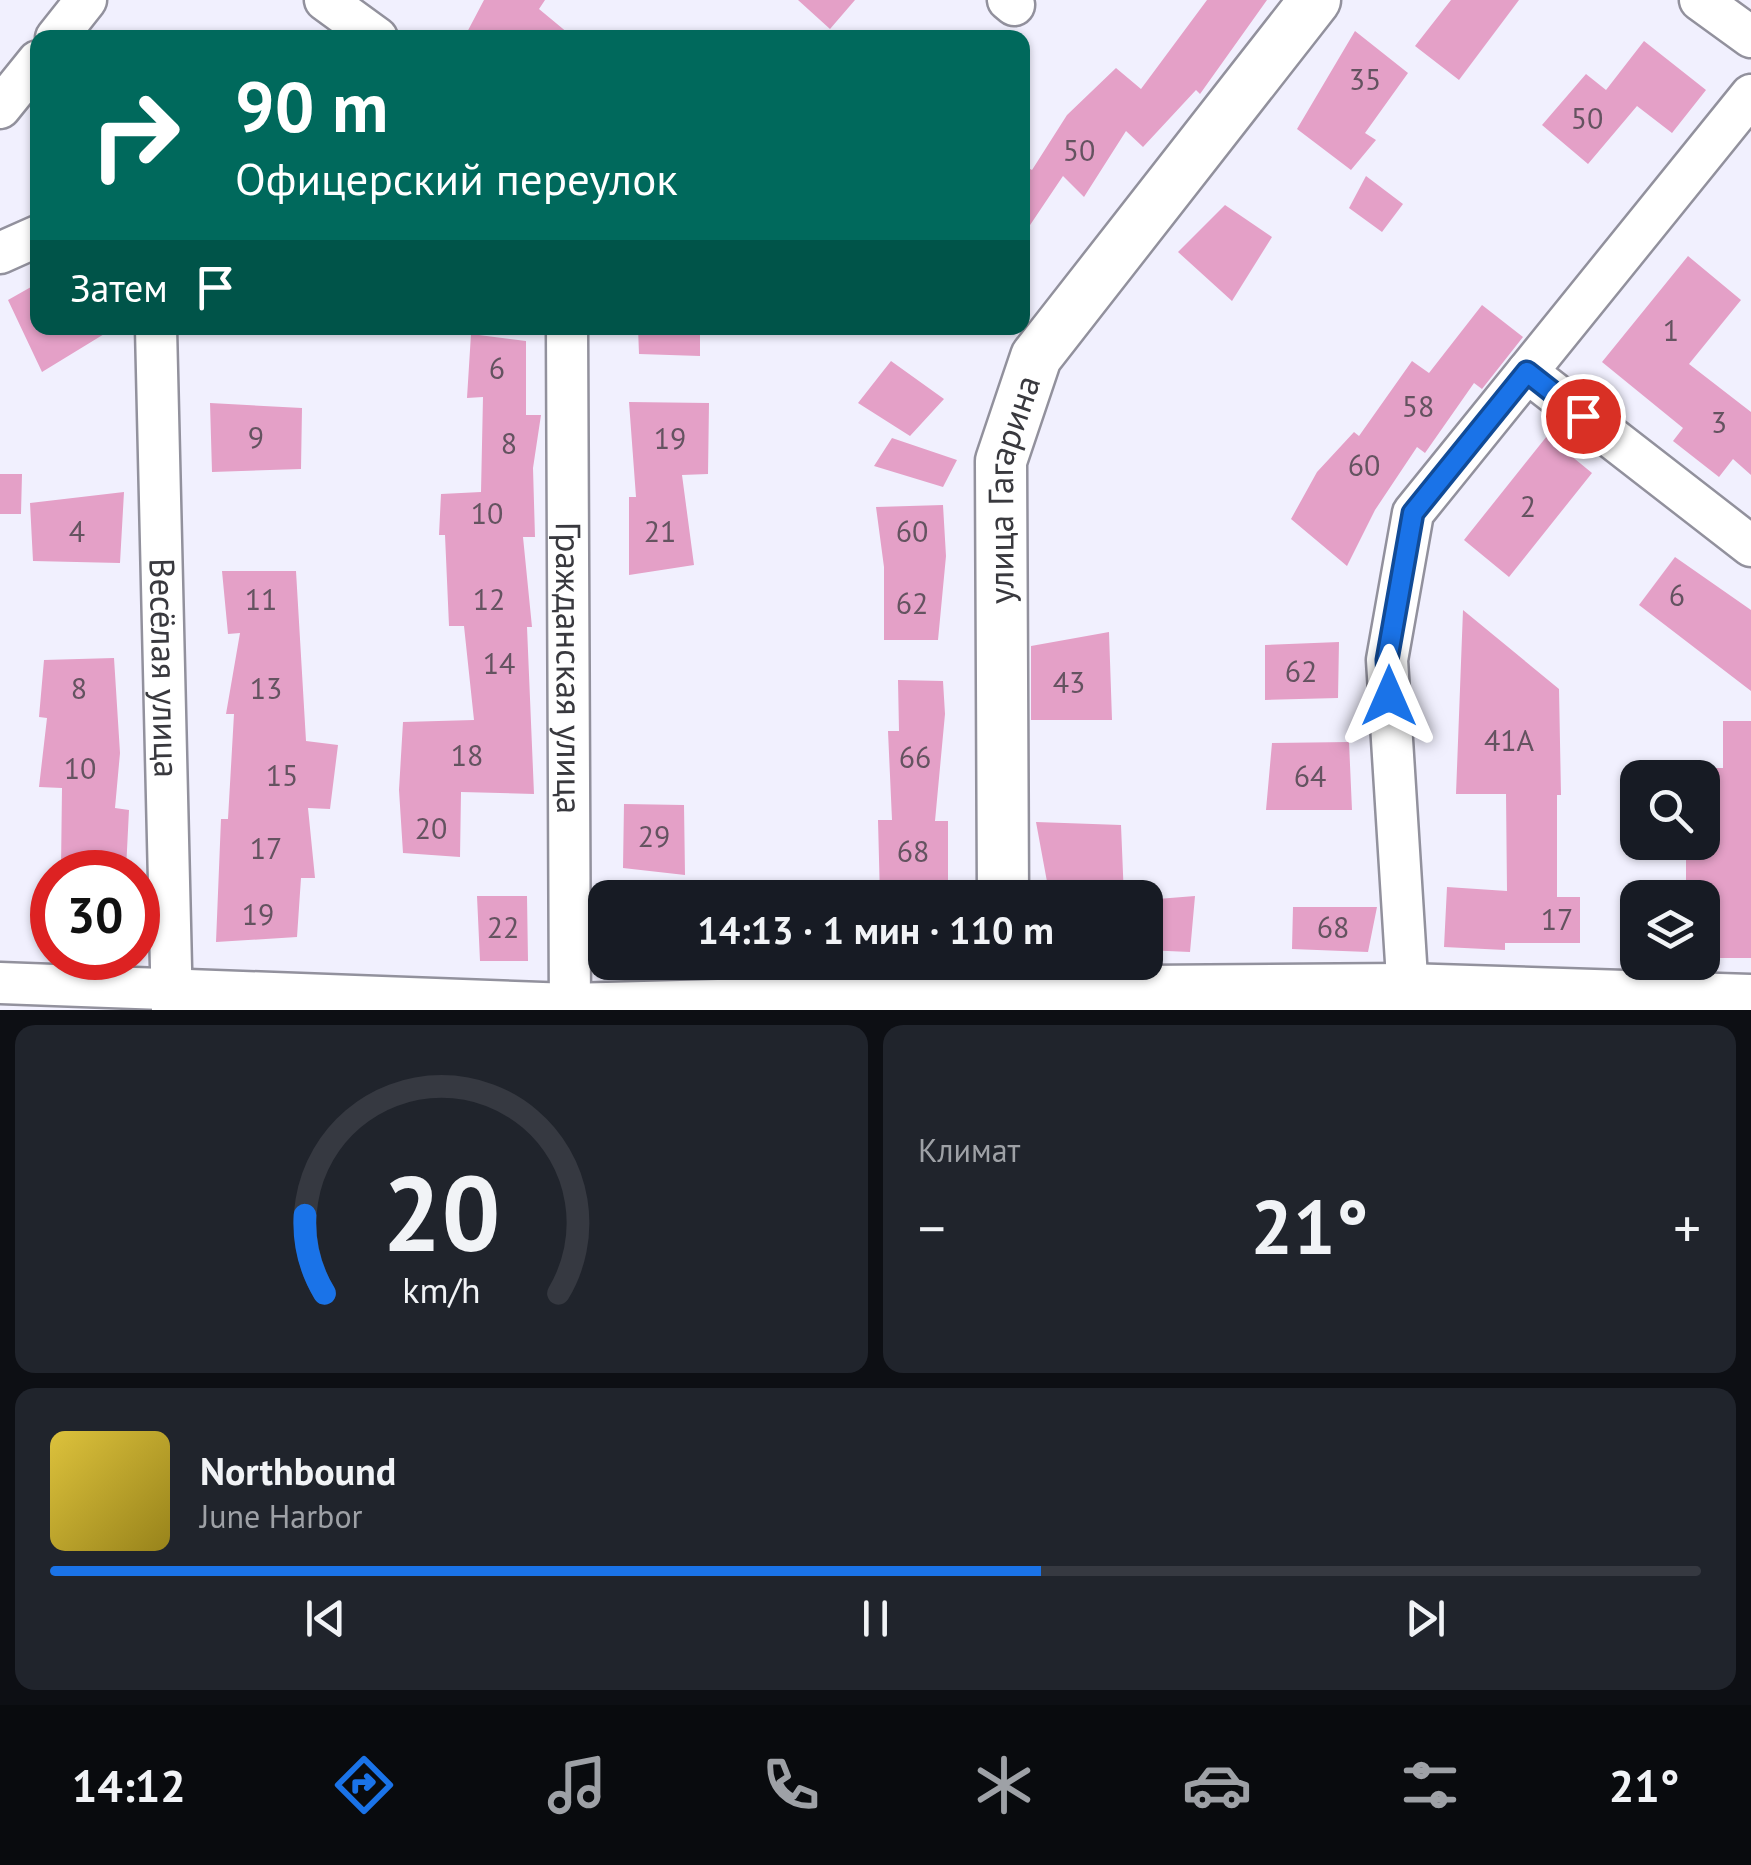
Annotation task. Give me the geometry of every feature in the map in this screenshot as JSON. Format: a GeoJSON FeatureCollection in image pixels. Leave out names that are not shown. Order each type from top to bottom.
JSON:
{"type":"FeatureCollection","features":[{"type":"Feature","properties":{"kind":"main road","name":"улица Гагарина"},"geometry":{"type":"LineString","coordinates":[[1004,880],[1001,461],[1036,357],[1315,0]]}},
{"type":"Feature","properties":{"kind":"main road"},"geometry":{"type":"LineString","coordinates":[[1004,988],[1407,1000],[1751,1000]]}},
{"type":"Feature","properties":{"kind":"street"},"geometry":{"type":"LineString","coordinates":[[62,30],[86,0]]}},
{"type":"Feature","properties":{"kind":"street"},"geometry":{"type":"LineString","coordinates":[[325,0],[367,30]]}},
{"type":"Feature","properties":{"kind":"street"},"geometry":{"type":"LineString","coordinates":[[1700,0],[1751,37]]}},
{"type":"Feature","properties":{"kind":"street"},"geometry":{"type":"LineString","coordinates":[[0,108],[30,71]]}},
{"type":"Feature","properties":{"kind":"street"},"geometry":{"type":"LineString","coordinates":[[1407,1000],[1387,660],[1413,513],[1751,95]]}},
{"type":"Feature","properties":{"kind":"street"},"geometry":{"type":"LineString","coordinates":[[0,254],[30,240]]}},
{"type":"Feature","properties":{"kind":"street","name":"Весёлая улица"},"geometry":{"type":"LineString","coordinates":[[156,335],[172,1000]]}},
{"type":"Feature","properties":{"kind":"street","name":"Гражданская улица"},"geometry":{"type":"LineString","coordinates":[[567,335],[570,1007]]}},
{"type":"Feature","properties":{"kind":"street"},"geometry":{"type":"LineString","coordinates":[[1527,372],[1751,546]]}},
{"type":"Feature","properties":{"kind":"street"},"geometry":{"type":"LineString","coordinates":[[0,983],[172,1000],[570,1007],[1004,988]]}},
{"type":"Feature","properties":{"kind":"building"},"geometry":{"type":"Polygon","coordinates":[[[484,0],[545,0],[539,9],[564,30],[468,30],[484,0]]]}},
{"type":"Feature","properties":{"kind":"building"},"geometry":{"type":"Polygon","coordinates":[[[798,0],[855,0],[830,29],[798,0]]]}},
{"type":"Feature","properties":{"kind":"building"},"geometry":{"type":"Polygon","coordinates":[[[1207,0],[1267,0],[1200,94],[1196,90],[1143,147],[1126,131],[1084,197],[1063,176],[1030,225],[1030,169],[1067,115],[1116,68],[1141,89],[1207,0]]]}},
{"type":"Feature","properties":{"kind":"building"},"geometry":{"type":"Polygon","coordinates":[[[1451,0],[1519,0],[1459,80],[1415,46],[1451,0]]]}},
{"type":"Feature","properties":{"kind":"building"},"geometry":{"type":"Polygon","coordinates":[[[1355,31],[1408,73],[1365,133],[1376,140],[1351,170],[1297,129],[1355,31]]]}},
{"type":"Feature","properties":{"kind":"building"},"geometry":{"type":"Polygon","coordinates":[[[1644,41],[1706,90],[1672,133],[1637,106],[1588,164],[1542,125],[1586,74],[1606,90],[1644,41]]]}},
{"type":"Feature","properties":{"kind":"building"},"geometry":{"type":"Polygon","coordinates":[[[1366,176],[1403,204],[1382,232],[1349,208],[1366,176]]]}},
{"type":"Feature","properties":{"kind":"building"},"geometry":{"type":"Polygon","coordinates":[[[1225,205],[1272,237],[1232,301],[1178,252],[1225,205]]]}},
{"type":"Feature","properties":{"kind":"building"},"geometry":{"type":"Polygon","coordinates":[[[1688,256],[1741,300],[1689,364],[1751,412],[1751,475],[1733,459],[1719,477],[1673,441],[1683,428],[1602,362],[1688,256]]]}},
{"type":"Feature","properties":{"kind":"building"},"geometry":{"type":"Polygon","coordinates":[[[30,288],[30,335],[103,335],[42,372],[8,300],[30,288]]]}},
{"type":"Feature","properties":{"kind":"building"},"geometry":{"type":"Polygon","coordinates":[[[1482,305],[1523,337],[1482,389],[1474,383],[1425,453],[1417,447],[1375,510],[1347,566],[1291,519],[1317,472],[1354,432],[1359,436],[1412,361],[1429,373],[1482,305]]]}},
{"type":"Feature","properties":{"kind":"building"},"geometry":{"type":"Polygon","coordinates":[[[471,335],[526,341],[526,415],[541,415],[533,468],[535,537],[523,537],[532,627],[527,627],[534,794],[461,792],[460,857],[403,853],[399,790],[403,722],[474,720],[464,626],[449,626],[445,535],[439,535],[441,494],[481,492],[483,397],[467,398],[471,335]]]}},
{"type":"Feature","properties":{"kind":"building"},"geometry":{"type":"Polygon","coordinates":[[[638,335],[700,335],[700,356],[639,354],[638,335]]]}},
{"type":"Feature","properties":{"kind":"building"},"geometry":{"type":"Polygon","coordinates":[[[891,361],[944,399],[910,436],[858,403],[891,361]]]}},
{"type":"Feature","properties":{"kind":"building"},"geometry":{"type":"Polygon","coordinates":[[[629,402],[709,403],[708,474],[682,475],[694,565],[629,575],[629,497],[636,497],[629,402]]]}},
{"type":"Feature","properties":{"kind":"building"},"geometry":{"type":"Polygon","coordinates":[[[210,403],[302,408],[301,469],[212,472],[210,403]]]}},
{"type":"Feature","properties":{"kind":"building"},"geometry":{"type":"Polygon","coordinates":[[[1547,436],[1592,473],[1509,577],[1464,540],[1547,436]]]}},
{"type":"Feature","properties":{"kind":"building"},"geometry":{"type":"Polygon","coordinates":[[[892,438],[957,460],[943,487],[874,466],[892,438]]]}},
{"type":"Feature","properties":{"kind":"building"},"geometry":{"type":"Polygon","coordinates":[[[0,474],[22,474],[21,514],[0,514],[0,474]]]}},
{"type":"Feature","properties":{"kind":"building"},"geometry":{"type":"Polygon","coordinates":[[[124,492],[120,563],[33,561],[30,503],[124,492]]]}},
{"type":"Feature","properties":{"kind":"building"},"geometry":{"type":"Polygon","coordinates":[[[943,505],[946,556],[938,640],[884,640],[884,567],[876,507],[943,505]]]}},
{"type":"Feature","properties":{"kind":"building"},"geometry":{"type":"Polygon","coordinates":[[[1675,557],[1751,610],[1751,691],[1639,605],[1675,557]]]}},
{"type":"Feature","properties":{"kind":"building"},"geometry":{"type":"Polygon","coordinates":[[[222,571],[296,571],[306,741],[338,745],[330,809],[308,808],[315,878],[301,878],[297,937],[216,942],[221,819],[228,819],[234,714],[226,714],[240,633],[228,634],[222,571]]]}},
{"type":"Feature","properties":{"kind":"building"},"geometry":{"type":"Polygon","coordinates":[[[1463,610],[1559,689],[1561,795],[1557,795],[1557,897],[1580,897],[1580,943],[1505,943],[1505,950],[1444,947],[1447,887],[1507,891],[1506,794],[1456,794],[1463,610]]]}},
{"type":"Feature","properties":{"kind":"building"},"geometry":{"type":"Polygon","coordinates":[[[1109,632],[1112,720],[1031,720],[1031,646],[1109,632]]]}},
{"type":"Feature","properties":{"kind":"building"},"geometry":{"type":"Polygon","coordinates":[[[1339,642],[1338,698],[1265,700],[1265,645],[1339,642]]]}},
{"type":"Feature","properties":{"kind":"building"},"geometry":{"type":"Polygon","coordinates":[[[114,658],[120,753],[115,808],[129,810],[127,850],[61,850],[62,788],[39,787],[47,718],[39,717],[44,660],[114,658]]]}},
{"type":"Feature","properties":{"kind":"building"},"geometry":{"type":"Polygon","coordinates":[[[898,680],[943,681],[945,714],[935,821],[948,821],[948,880],[880,880],[878,820],[892,820],[888,731],[899,731],[898,680]]]}},
{"type":"Feature","properties":{"kind":"building"},"geometry":{"type":"Polygon","coordinates":[[[1723,721],[1751,721],[1751,958],[1720,958],[1720,880],[1686,880],[1686,860],[1720,860],[1723,721]]]}},
{"type":"Feature","properties":{"kind":"building"},"geometry":{"type":"Polygon","coordinates":[[[1349,742],[1352,810],[1266,810],[1272,743],[1349,742]]]}},
{"type":"Feature","properties":{"kind":"building"},"geometry":{"type":"Polygon","coordinates":[[[624,804],[684,805],[685,875],[623,868],[624,804]]]}},
{"type":"Feature","properties":{"kind":"building"},"geometry":{"type":"Polygon","coordinates":[[[1036,822],[1121,825],[1123,880],[1047,880],[1036,822]]]}},
{"type":"Feature","properties":{"kind":"building"},"geometry":{"type":"Polygon","coordinates":[[[477,896],[527,896],[528,961],[480,961],[477,896]]]}},
{"type":"Feature","properties":{"kind":"building"},"geometry":{"type":"Polygon","coordinates":[[[1195,896],[1190,952],[1163,951],[1163,899],[1195,896]]]}},
{"type":"Feature","properties":{"kind":"building"},"geometry":{"type":"Polygon","coordinates":[[[1293,907],[1377,907],[1368,952],[1292,949],[1293,907]]]}},
{"type":"Feature","properties":{"kind":"route"},"geometry":{"type":"LineString","coordinates":[[1389,696],[1387,660],[1413,513],[1527,372],[1583,416]]}}]}
